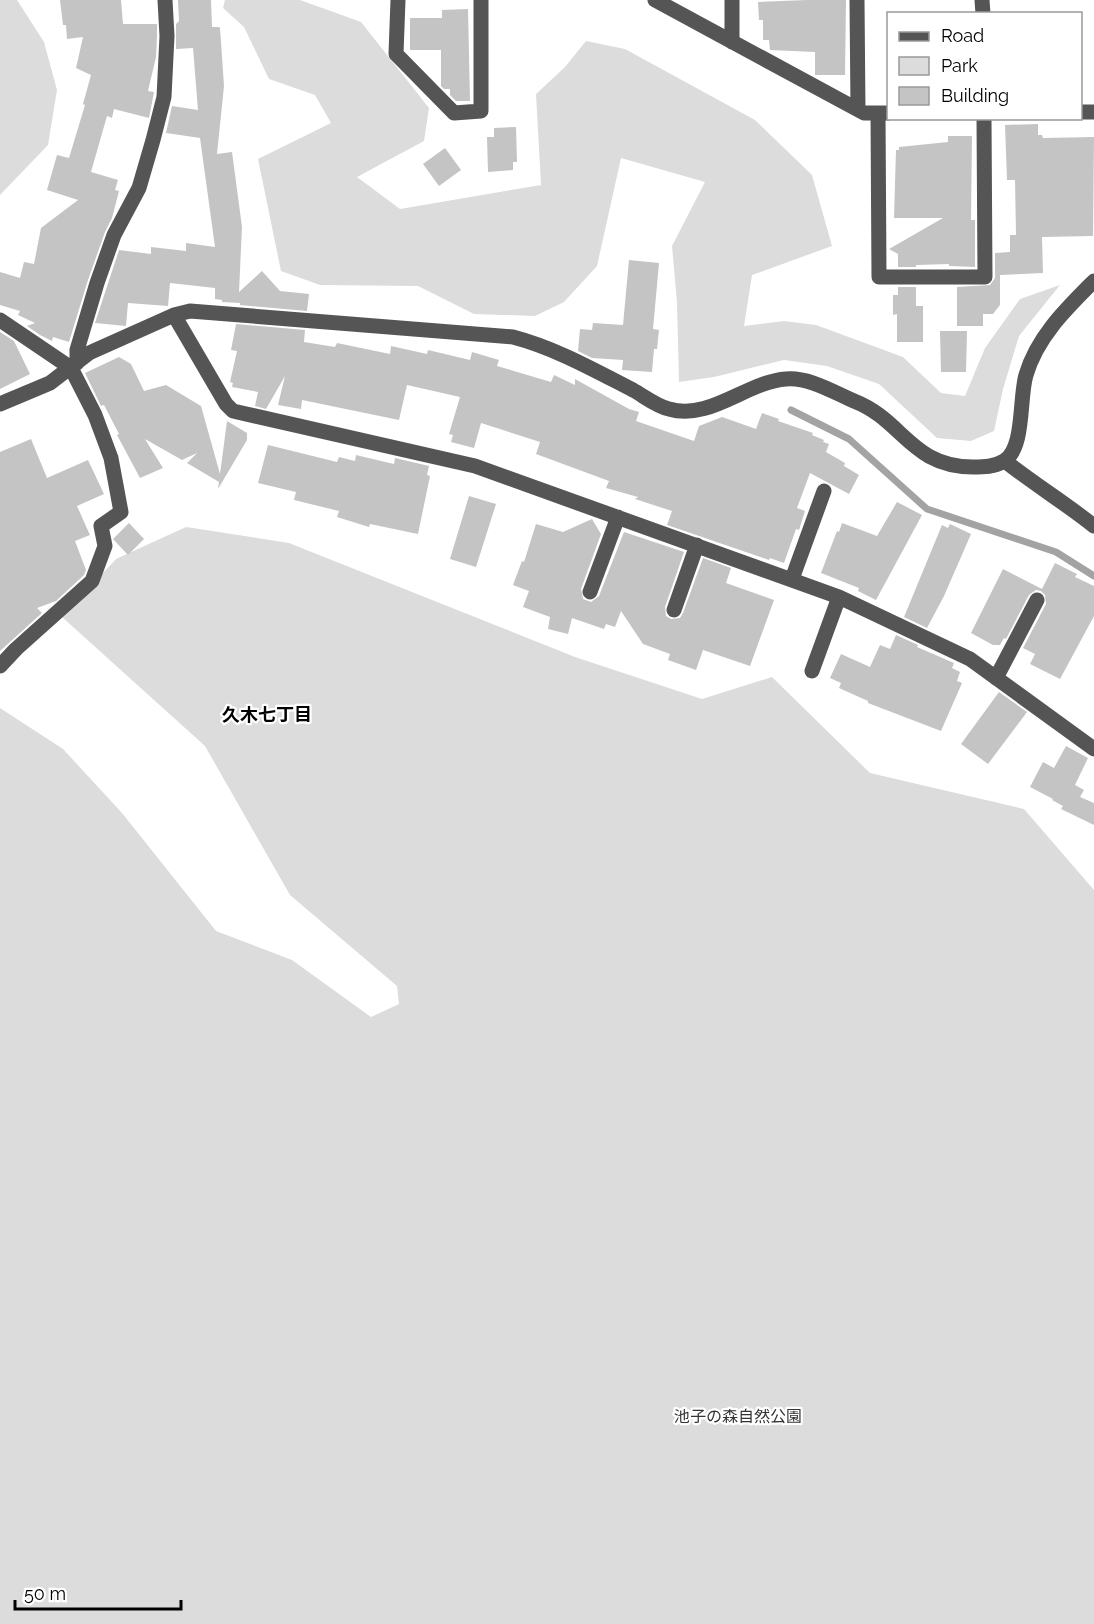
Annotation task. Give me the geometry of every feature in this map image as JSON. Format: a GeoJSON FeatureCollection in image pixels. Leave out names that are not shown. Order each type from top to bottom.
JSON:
{"type":"FeatureCollection","features":[{"type":"Feature","properties":{"kind":"street"},"geometry":{"type":"LineString","coordinates":[[0,666],[92,581],[105,546],[101,526],[121,512],[111,458],[74,365],[97,283],[114,235],[139,188],[164,97],[167,36],[165,0]]}},
{"type":"Feature","properties":{"kind":"street"},"geometry":{"type":"LineString","coordinates":[[398,0],[396,54],[454,113],[481,111],[481,0]]}},
{"type":"Feature","properties":{"kind":"street"},"geometry":{"type":"LineString","coordinates":[[655,0],[864,113],[883,113],[879,277],[985,277],[984,120]]}},
{"type":"Feature","properties":{"kind":"street"},"geometry":{"type":"LineString","coordinates":[[732,0],[732,42]]}},
{"type":"Feature","properties":{"kind":"street"},"geometry":{"type":"LineString","coordinates":[[857,0],[858,110]]}},
{"type":"Feature","properties":{"kind":"street"},"geometry":{"type":"LineString","coordinates":[[0,404],[50,384],[89,353],[174,315],[190,311],[513,337],[536,343],[668,409],[691,411],[725,401],[762,385],[785,379],[804,380],[869,407],[922,454],[936,461],[959,467],[990,466],[1005,461],[1012,452],[1017,438],[1025,378],[1041,339],[1094,281]]}},
{"type":"Feature","properties":{"kind":"street"},"geometry":{"type":"LineString","coordinates":[[174,315],[226,404],[233,411],[475,466],[839,597],[970,659],[1094,749]]}},
{"type":"Feature","properties":{"kind":"street"},"geometry":{"type":"LineString","coordinates":[[0,320],[74,365]]}},
{"type":"Feature","properties":{"kind":"street"},"geometry":{"type":"LineString","coordinates":[[1005,461],[1094,526]]}},
{"type":"Feature","properties":{"kind":"street"},"geometry":{"type":"LineString","coordinates":[[792,579],[824,491]]}},
{"type":"Feature","properties":{"kind":"street"},"geometry":{"type":"LineString","coordinates":[[590,592],[618,517]]}},
{"type":"Feature","properties":{"kind":"street"},"geometry":{"type":"LineString","coordinates":[[674,610],[697,545]]}},
{"type":"Feature","properties":{"kind":"street"},"geometry":{"type":"LineString","coordinates":[[812,671],[839,597]]}},
{"type":"Feature","properties":{"kind":"street"},"geometry":{"type":"LineString","coordinates":[[996,678],[1037,600]]}},
{"type":"Feature","properties":{"kind":"green space"},"geometry":{"type":"Polygon","coordinates":[[[0,0],[17,0],[44,42],[57,90],[48,145],[0,195],[0,0]]]}},
{"type":"Feature","properties":{"kind":"green space"},"geometry":{"type":"Polygon","coordinates":[[[225,0],[300,0],[361,22],[429,108],[424,141],[357,177],[400,209],[541,185],[536,94],[565,67],[586,41],[625,49],[755,120],[812,175],[832,246],[752,275],[744,326],[784,321],[816,325],[903,357],[941,393],[965,396],[985,348],[1020,299],[1060,285],[1019,336],[1003,389],[994,431],[971,441],[937,438],[879,384],[827,366],[784,360],[714,377],[679,382],[677,302],[672,246],[705,182],[621,158],[597,266],[564,302],[535,316],[474,314],[418,286],[320,285],[281,271],[258,159],[331,123],[315,95],[269,79],[244,27],[223,8],[225,0]]]}},
{"type":"Feature","properties":{"kind":"green space","name":"池子の森自然公園"},"geometry":{"type":"Polygon","coordinates":[[[186,527],[289,543],[575,657],[702,699],[772,677],[870,773],[1024,809],[1094,890],[1094,1624],[0,1624],[0,708],[63,749],[122,813],[216,931],[292,960],[371,1017],[399,1004],[397,986],[290,895],[205,746],[62,617],[116,559],[186,527]]]}},
{"type":"Feature","properties":{"kind":"building"},"geometry":{"type":"Polygon","coordinates":[[[60,0],[121,0],[123,24],[157,24],[156,57],[148,91],[154,92],[149,118],[114,109],[112,118],[107,116],[91,172],[118,180],[115,190],[119,191],[112,218],[88,280],[69,342],[53,337],[52,341],[40,335],[27,326],[35,323],[18,315],[20,311],[0,305],[0,272],[20,278],[24,262],[34,264],[41,228],[78,200],[47,190],[57,155],[69,158],[85,105],[83,104],[91,75],[76,68],[83,37],[67,39],[60,0]]]}},
{"type":"Feature","properties":{"kind":"building"},"geometry":{"type":"Polygon","coordinates":[[[178,0],[211,0],[212,27],[220,28],[224,86],[217,154],[232,152],[242,227],[239,292],[262,271],[280,291],[309,294],[307,311],[222,302],[222,300],[215,299],[215,288],[170,283],[168,306],[128,303],[126,326],[95,323],[119,250],[151,254],[151,247],[186,251],[186,243],[215,247],[200,138],[166,133],[172,106],[198,110],[193,48],[176,49],[176,24],[179,21],[178,0]]]}},
{"type":"Feature","properties":{"kind":"building"},"geometry":{"type":"Polygon","coordinates":[[[846,0],[845,75],[815,75],[815,52],[770,50],[769,40],[763,40],[763,20],[759,20],[758,2],[846,0]]]}},
{"type":"Feature","properties":{"kind":"building"},"geometry":{"type":"Polygon","coordinates":[[[468,9],[470,101],[456,101],[450,95],[450,89],[444,89],[441,86],[441,50],[410,50],[410,18],[442,18],[442,10],[468,9]]]}},
{"type":"Feature","properties":{"kind":"building"},"geometry":{"type":"Polygon","coordinates":[[[1038,124],[1038,135],[1042,135],[1043,138],[1094,137],[1093,236],[1042,237],[1043,273],[1000,275],[1000,305],[993,314],[983,314],[983,326],[957,326],[957,287],[990,285],[995,278],[995,253],[1010,252],[1010,235],[1016,235],[1015,180],[1007,180],[1005,125],[1038,124]]]}},
{"type":"Feature","properties":{"kind":"building"},"geometry":{"type":"Polygon","coordinates":[[[516,127],[517,162],[513,162],[513,170],[488,172],[487,137],[494,137],[494,128],[516,127]]]}},
{"type":"Feature","properties":{"kind":"building"},"geometry":{"type":"Polygon","coordinates":[[[948,136],[972,136],[971,220],[975,220],[975,267],[949,266],[949,264],[898,267],[898,254],[889,249],[943,218],[894,218],[896,150],[899,150],[899,147],[948,142],[948,136]]]}},
{"type":"Feature","properties":{"kind":"building"},"geometry":{"type":"Polygon","coordinates":[[[445,148],[461,170],[439,186],[423,164],[445,148]]]}},
{"type":"Feature","properties":{"kind":"building"},"geometry":{"type":"Polygon","coordinates":[[[629,260],[659,263],[653,329],[659,330],[657,349],[654,349],[652,372],[622,370],[623,360],[592,358],[578,351],[580,329],[592,330],[593,323],[623,325],[629,260]]]}},
{"type":"Feature","properties":{"kind":"building"},"geometry":{"type":"Polygon","coordinates":[[[898,287],[916,287],[916,306],[923,306],[923,342],[897,342],[897,314],[893,315],[893,295],[898,295],[898,287]]]}},
{"type":"Feature","properties":{"kind":"building"},"geometry":{"type":"Polygon","coordinates":[[[236,324],[305,330],[304,342],[335,347],[337,343],[390,354],[391,346],[427,354],[428,350],[470,360],[472,352],[499,360],[497,366],[551,382],[554,375],[575,385],[575,379],[629,409],[639,412],[636,421],[694,441],[699,426],[722,417],[756,429],[762,413],[813,433],[812,435],[824,440],[823,442],[829,444],[826,452],[845,463],[844,466],[859,475],[849,494],[810,473],[797,508],[805,511],[784,563],[770,558],[769,560],[667,525],[672,511],[635,499],[638,497],[606,488],[609,481],[536,454],[540,442],[481,423],[474,448],[451,442],[453,435],[449,434],[460,397],[407,385],[399,420],[302,400],[301,409],[278,405],[285,376],[266,409],[255,406],[258,392],[232,387],[233,383],[230,382],[237,351],[231,350],[236,324]]]}},
{"type":"Feature","properties":{"kind":"building"},"geometry":{"type":"Polygon","coordinates":[[[940,331],[967,331],[966,372],[941,372],[940,331]]]}},
{"type":"Feature","properties":{"kind":"building"},"geometry":{"type":"Polygon","coordinates":[[[0,332],[14,341],[30,374],[0,389],[0,332]]]}},
{"type":"Feature","properties":{"kind":"building"},"geometry":{"type":"Polygon","coordinates":[[[119,357],[131,364],[144,391],[166,385],[201,406],[220,474],[227,421],[247,433],[247,440],[218,489],[219,482],[187,463],[197,453],[182,460],[145,439],[163,468],[140,478],[104,405],[101,406],[85,373],[119,357]]]}},
{"type":"Feature","properties":{"kind":"building"},"geometry":{"type":"Polygon","coordinates":[[[31,439],[47,478],[88,460],[104,494],[77,506],[90,535],[75,541],[86,570],[84,575],[56,601],[37,608],[42,613],[0,651],[0,452],[31,439]]]}},
{"type":"Feature","properties":{"kind":"building"},"geometry":{"type":"Polygon","coordinates":[[[268,445],[337,462],[339,457],[355,461],[356,455],[394,464],[395,458],[429,466],[427,475],[430,476],[418,534],[370,524],[369,527],[337,517],[339,511],[294,500],[296,492],[258,483],[268,445]]]}},
{"type":"Feature","properties":{"kind":"building"},"geometry":{"type":"Polygon","coordinates":[[[469,496],[496,504],[476,567],[450,559],[469,496]]]}},
{"type":"Feature","properties":{"kind":"building"},"geometry":{"type":"Polygon","coordinates":[[[897,502],[922,515],[876,600],[858,591],[859,588],[821,573],[842,523],[877,536],[897,502]]]}},
{"type":"Feature","properties":{"kind":"building"},"geometry":{"type":"Polygon","coordinates":[[[592,519],[601,534],[581,589],[583,599],[591,602],[599,596],[624,532],[684,552],[665,607],[666,616],[671,619],[680,618],[683,613],[703,558],[731,568],[726,583],[774,600],[750,666],[703,650],[696,670],[668,660],[670,654],[643,644],[621,611],[615,627],[606,624],[604,629],[572,618],[568,634],[548,629],[550,617],[523,607],[529,591],[513,585],[522,561],[524,562],[536,524],[563,532],[592,519]]]}},
{"type":"Feature","properties":{"kind":"building"},"geometry":{"type":"Polygon","coordinates":[[[129,523],[144,539],[128,555],[113,539],[129,523]]]}},
{"type":"Feature","properties":{"kind":"building"},"geometry":{"type":"Polygon","coordinates":[[[950,524],[971,534],[944,596],[927,628],[904,617],[942,525],[948,528],[950,524]]]}},
{"type":"Feature","properties":{"kind":"building"},"geometry":{"type":"Polygon","coordinates":[[[1055,563],[1077,574],[1075,577],[1094,586],[1094,616],[1060,679],[1030,664],[1035,654],[1023,648],[1046,604],[1045,595],[1041,591],[1036,590],[1029,595],[1006,639],[1004,638],[1000,645],[993,645],[971,633],[1003,569],[1042,589],[1055,563]]]}},
{"type":"Feature","properties":{"kind":"building"},"geometry":{"type":"Polygon","coordinates":[[[896,635],[954,663],[952,668],[960,672],[957,681],[962,683],[941,731],[868,703],[839,688],[841,683],[830,678],[841,654],[870,667],[880,645],[890,649],[896,635]]]}},
{"type":"Feature","properties":{"kind":"building"},"geometry":{"type":"Polygon","coordinates":[[[999,692],[1027,712],[988,764],[961,744],[999,692]]]}},
{"type":"Feature","properties":{"kind":"building"},"geometry":{"type":"Polygon","coordinates":[[[1066,746],[1088,758],[1075,785],[1084,790],[1080,797],[1094,803],[1094,825],[1061,809],[1063,806],[1030,787],[1043,762],[1054,768],[1066,746]]]}},
{"type":"Feature","properties":{"kind":"waterway"},"geometry":{"type":"LineString","coordinates":[[791,410],[849,439],[927,509],[1056,552],[1094,576]]}},
{"type":"Feature","properties":{"kind":"district","name":"久木七丁目"},"geometry":{"type":"Point","coordinates":[267,714]}}]}
